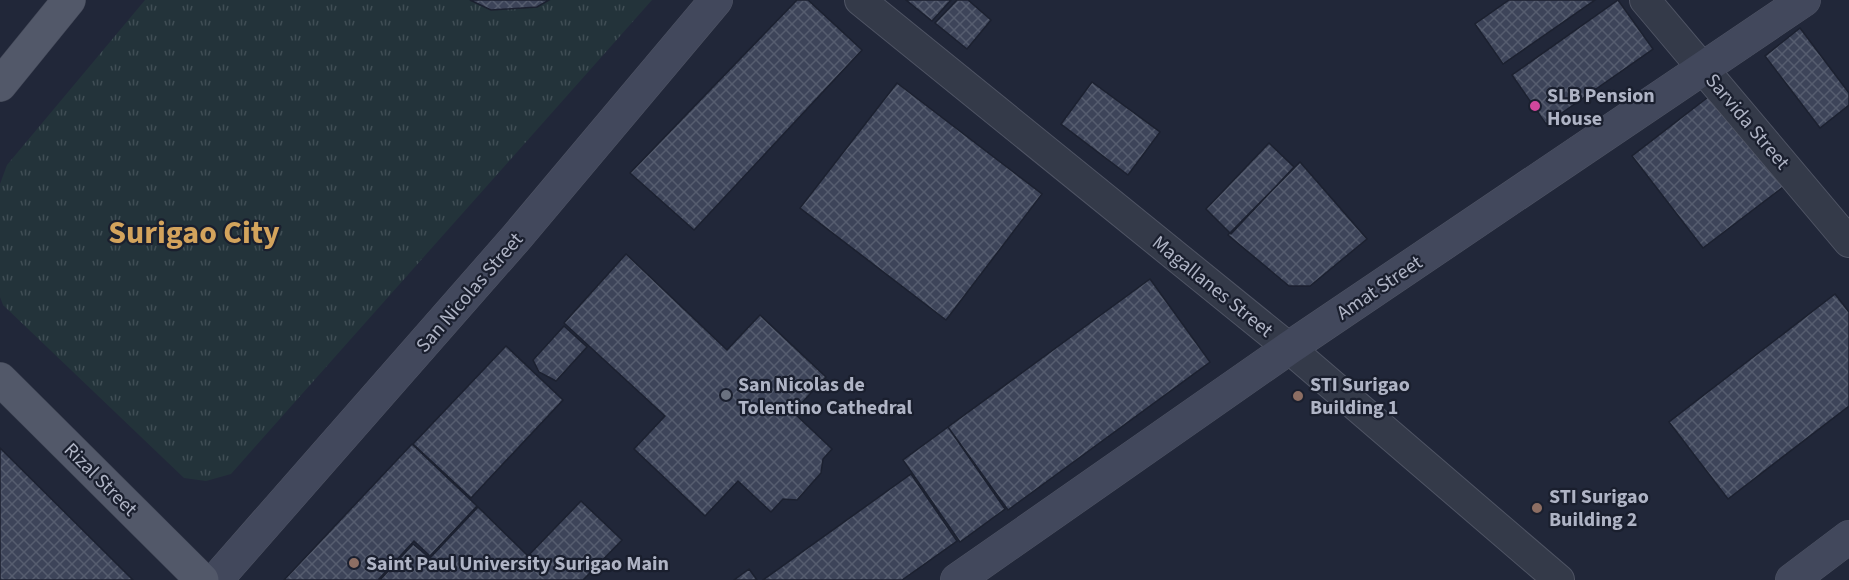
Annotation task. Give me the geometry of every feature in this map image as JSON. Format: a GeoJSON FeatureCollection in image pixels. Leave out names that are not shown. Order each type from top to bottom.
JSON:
{"type":"FeatureCollection","features":[{"type":"Feature","properties":{"kind":"main road"},"geometry":{"type":"LineString","coordinates":[[0,85],[69,0]]}},
{"type":"Feature","properties":{"kind":"main road","name":"Rizal Street"},"geometry":{"type":"LineString","coordinates":[[0,379],[202,580]]}},
{"type":"Feature","properties":{"kind":"street","name":"San Nicolas Street"},"geometry":{"type":"LineString","coordinates":[[216,580],[516,238],[716,0]]}},
{"type":"Feature","properties":{"kind":"street","name":"Magallanes Street"},"geometry":{"type":"LineString","coordinates":[[860,0],[1289,348],[1559,580]]}},
{"type":"Feature","properties":{"kind":"street","name":"Sarvida Street"},"geometry":{"type":"LineString","coordinates":[[1646,0],[1849,242]]}},
{"type":"Feature","properties":{"kind":"street","name":"Amat Street"},"geometry":{"type":"LineString","coordinates":[[957,580],[1289,348],[1804,0]]}},
{"type":"Feature","properties":{"kind":"street"},"geometry":{"type":"LineString","coordinates":[[1792,580],[1849,537]]}},
{"type":"Feature","properties":{"kind":"green space"},"geometry":{"type":"Polygon","coordinates":[[[145,0],[652,0],[231,474],[206,481],[184,478],[3,305],[0,297],[0,184],[7,165],[145,0]]]}},
{"type":"Feature","properties":{"kind":"building"},"geometry":{"type":"Polygon","coordinates":[[[470,0],[549,0],[537,7],[491,10],[470,0]]]}},
{"type":"Feature","properties":{"kind":"building"},"geometry":{"type":"Polygon","coordinates":[[[797,0],[808,0],[862,50],[694,230],[630,173],[797,0]]]}},
{"type":"Feature","properties":{"kind":"building"},"geometry":{"type":"Polygon","coordinates":[[[906,0],[951,0],[932,21],[906,0]]]}},
{"type":"Feature","properties":{"kind":"building"},"geometry":{"type":"Polygon","coordinates":[[[957,0],[968,0],[991,20],[967,49],[935,23],[957,0]]]}},
{"type":"Feature","properties":{"kind":"building"},"geometry":{"type":"Polygon","coordinates":[[[1509,0],[1595,0],[1503,64],[1475,24],[1509,0]]]}},
{"type":"Feature","properties":{"kind":"building"},"geometry":{"type":"Polygon","coordinates":[[[1618,0],[1653,49],[1546,124],[1512,75],[1618,0]]]}},
{"type":"Feature","properties":{"kind":"building"},"geometry":{"type":"Polygon","coordinates":[[[1800,28],[1849,93],[1849,105],[1820,128],[1765,56],[1800,28]]]}},
{"type":"Feature","properties":{"kind":"building"},"geometry":{"type":"Polygon","coordinates":[[[1092,82],[1160,132],[1128,175],[1061,124],[1092,82]]]}},
{"type":"Feature","properties":{"kind":"building"},"geometry":{"type":"Polygon","coordinates":[[[897,83],[1042,194],[946,320],[800,208],[897,83]]]}},
{"type":"Feature","properties":{"kind":"building"},"geometry":{"type":"Polygon","coordinates":[[[1716,91],[1787,184],[1703,248],[1632,156],[1716,91]]]}},
{"type":"Feature","properties":{"kind":"building"},"geometry":{"type":"Polygon","coordinates":[[[1269,143],[1294,167],[1231,234],[1206,209],[1269,143]]]}},
{"type":"Feature","properties":{"kind":"building"},"geometry":{"type":"Polygon","coordinates":[[[1300,162],[1367,239],[1310,286],[1289,286],[1228,235],[1300,162]]]}},
{"type":"Feature","properties":{"kind":"building","name":"San Nicolas de Tolentino Cathedral"},"geometry":{"type":"Polygon","coordinates":[[[626,254],[727,350],[760,315],[826,377],[793,412],[832,449],[823,459],[821,473],[797,500],[783,499],[771,512],[738,481],[705,516],[634,449],[665,416],[564,323],[626,254]]]}},
{"type":"Feature","properties":{"kind":"building"},"geometry":{"type":"Polygon","coordinates":[[[1150,279],[1210,362],[1008,510],[948,427],[1150,279]]]}},
{"type":"Feature","properties":{"kind":"building"},"geometry":{"type":"Polygon","coordinates":[[[1835,294],[1849,312],[1849,406],[1728,499],[1669,422],[1835,294]]]}},
{"type":"Feature","properties":{"kind":"building"},"geometry":{"type":"Polygon","coordinates":[[[564,326],[587,347],[556,381],[539,372],[533,360],[564,326]]]}},
{"type":"Feature","properties":{"kind":"building"},"geometry":{"type":"Polygon","coordinates":[[[506,346],[563,400],[471,498],[413,444],[506,346]]]}},
{"type":"Feature","properties":{"kind":"building"},"geometry":{"type":"Polygon","coordinates":[[[948,427],[1005,509],[960,542],[903,460],[948,427]]]}},
{"type":"Feature","properties":{"kind":"building"},"geometry":{"type":"Polygon","coordinates":[[[412,444],[477,506],[430,556],[414,541],[378,580],[284,580],[412,444]]]}},
{"type":"Feature","properties":{"kind":"building"},"geometry":{"type":"Polygon","coordinates":[[[0,448],[133,580],[0,580],[0,448]]]}},
{"type":"Feature","properties":{"kind":"building"},"geometry":{"type":"Polygon","coordinates":[[[911,474],[957,541],[902,580],[763,580],[911,474]]]}},
{"type":"Feature","properties":{"kind":"building"},"geometry":{"type":"Polygon","coordinates":[[[581,501],[622,540],[583,580],[380,580],[413,544],[430,558],[478,507],[528,556],[581,501]]]}},
{"type":"Feature","properties":{"kind":"building"},"geometry":{"type":"Polygon","coordinates":[[[749,569],[757,580],[734,580],[749,569]]]}},
{"type":"Feature","properties":{"kind":"place","name":"SLB Pension House"},"geometry":{"type":"Point","coordinates":[1535,106]}},
{"type":"Feature","properties":{"kind":"place","name":"San Nicolas de Tolentino Cathedral"},"geometry":{"type":"Point","coordinates":[726,395]}},
{"type":"Feature","properties":{"kind":"place","name":"STI Surigao Building 1"},"geometry":{"type":"Point","coordinates":[1298,396]}},
{"type":"Feature","properties":{"kind":"place","name":"STI Surigao Building 2"},"geometry":{"type":"Point","coordinates":[1537,508]}},
{"type":"Feature","properties":{"kind":"place","name":"Saint Paul University Surigao Main"},"geometry":{"type":"Point","coordinates":[354,563]}},
{"type":"Feature","properties":{"kind":"district","name":"Surigao City"},"geometry":{"type":"Point","coordinates":[194,232]}}]}
